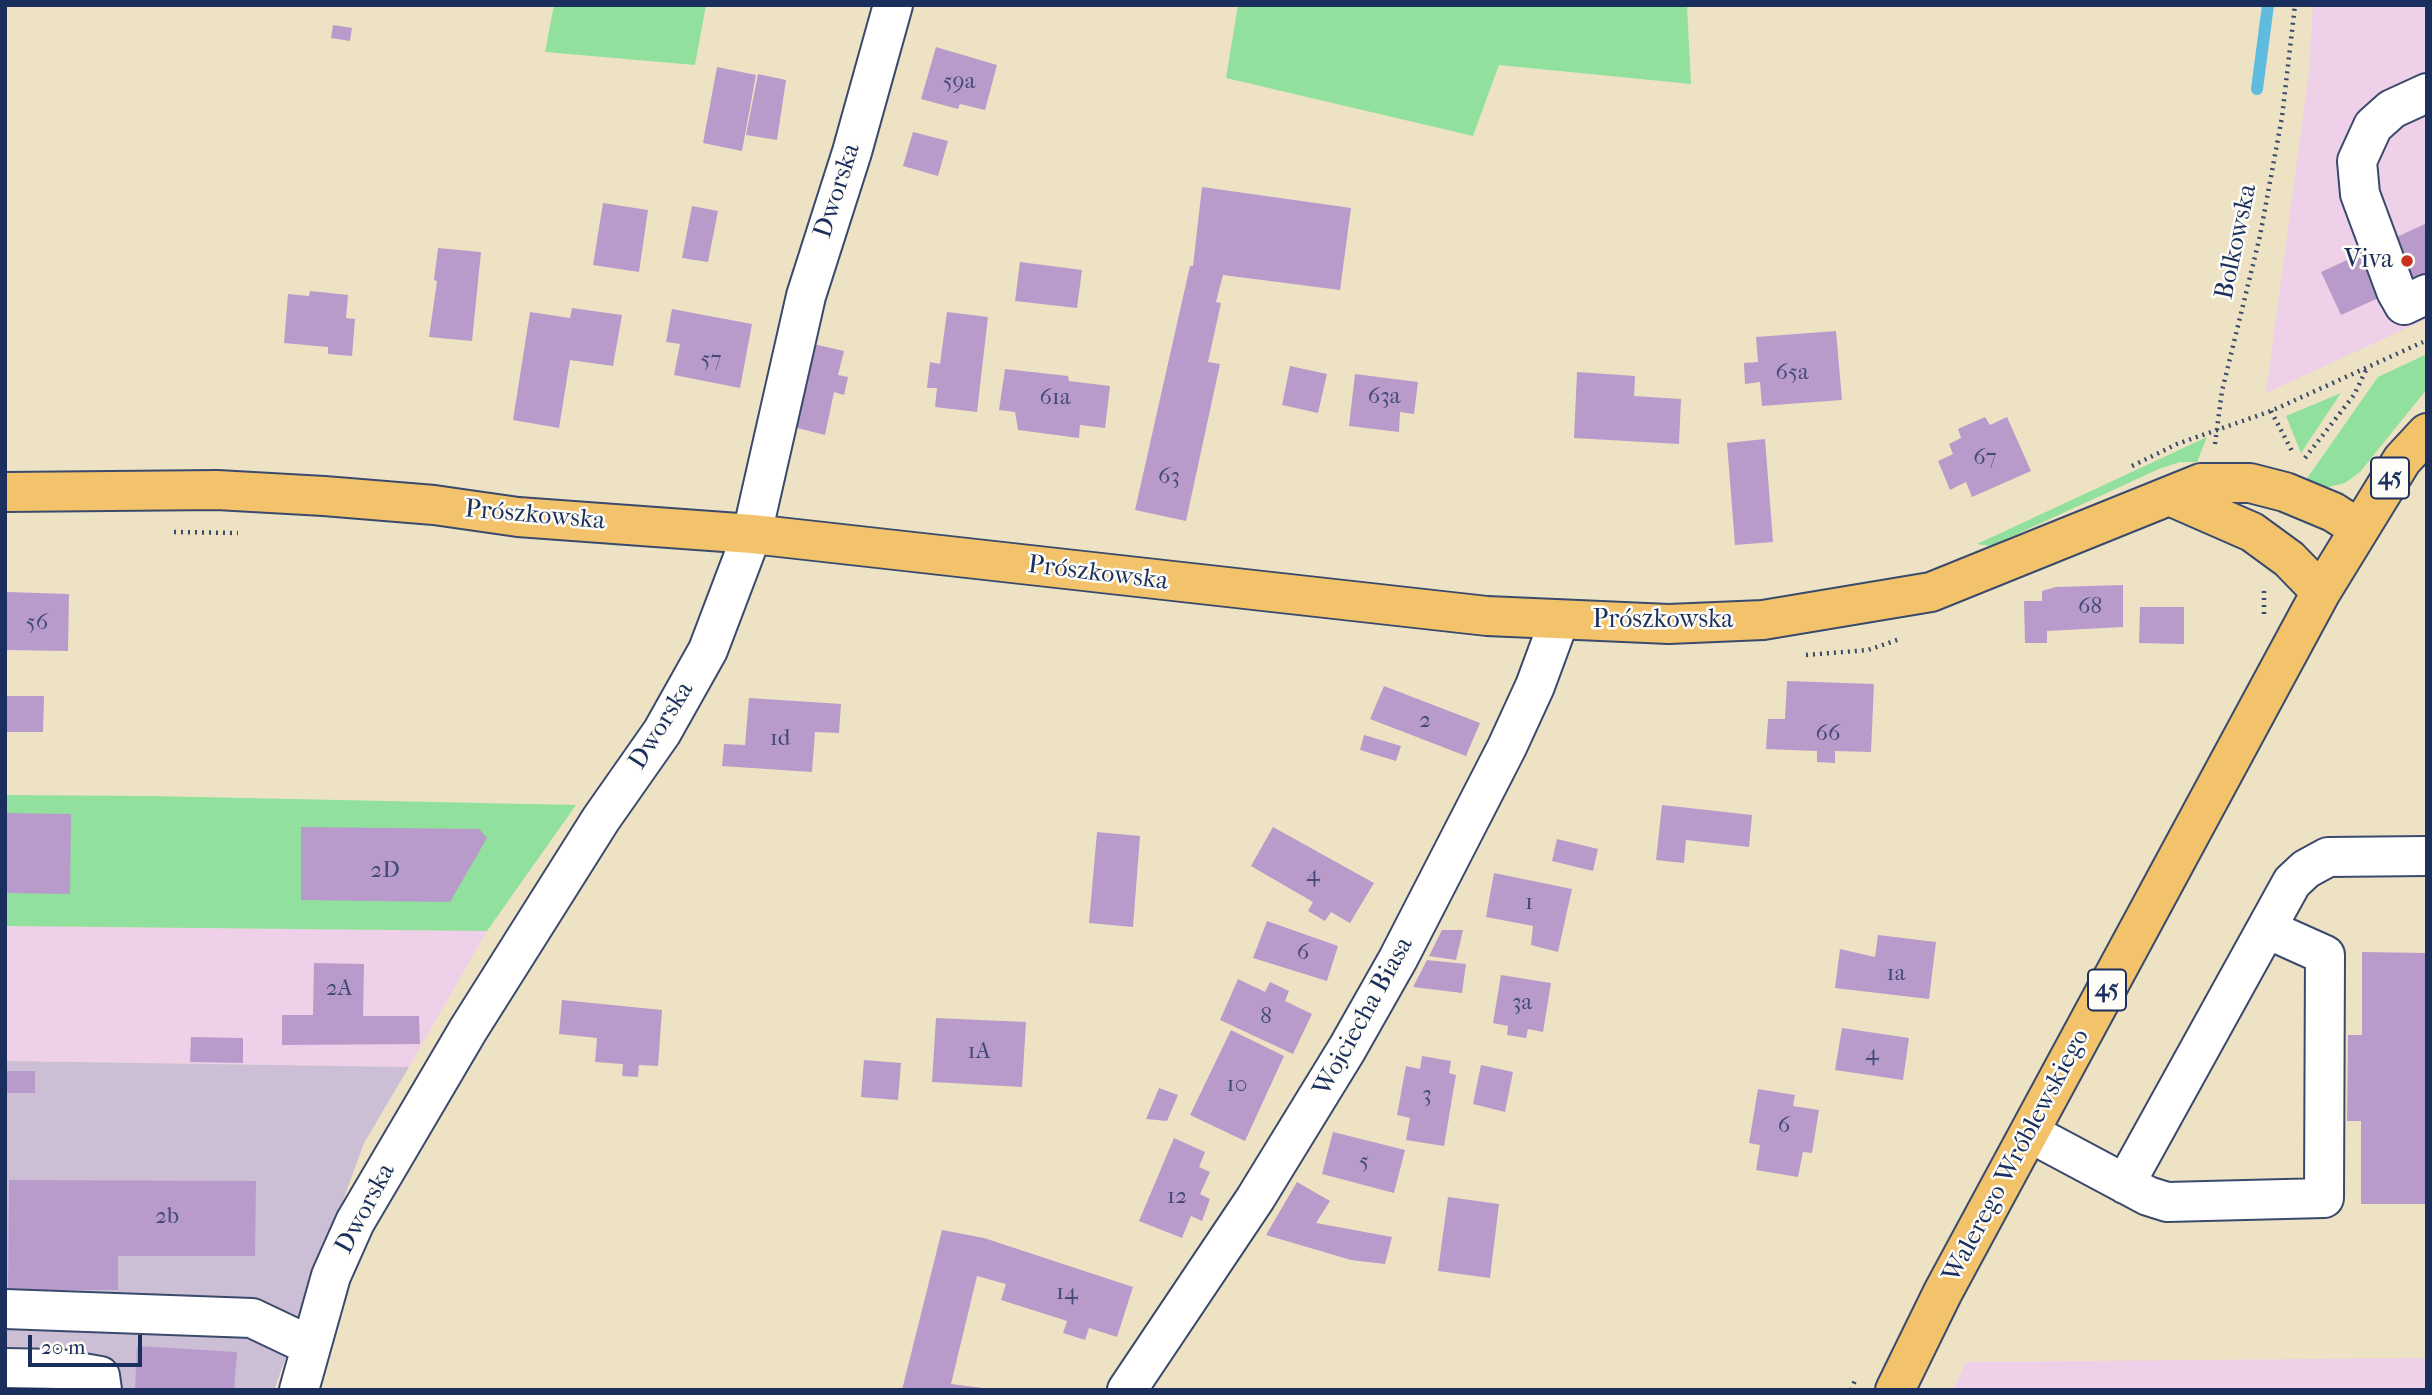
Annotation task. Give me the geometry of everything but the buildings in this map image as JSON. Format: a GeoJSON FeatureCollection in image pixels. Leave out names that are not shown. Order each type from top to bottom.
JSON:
{"type":"FeatureCollection","features":[{"type":"Feature","properties":{"kind":"main road","name":"45"},"geometry":{"type":"LineString","coordinates":[[2321,592],[2402,460],[2427,433]]}},
{"type":"Feature","properties":{"kind":"main road","name":"Prószkowska"},"geometry":{"type":"LineString","coordinates":[[5,492],[194,490],[434,505],[518,517],[752,534],[1201,587],[1559,621],[1669,624],[1763,620],[1878,603],[1931,592],[2130,510],[2187,490],[2250,483],[2285,492],[2333,512],[2358,528]]}},
{"type":"Feature","properties":{"kind":"main road"},"geometry":{"type":"LineString","coordinates":[[2187,490],[2288,559],[2321,592]]}},
{"type":"Feature","properties":{"kind":"main road","name":"Walerego Wróblewskiego"},"geometry":{"type":"LineString","coordinates":[[1895,1390],[1943,1292],[2321,592]]}},
{"type":"Feature","properties":{"kind":"street","name":"Dworska"},"geometry":{"type":"LineString","coordinates":[[299,1390],[331,1276],[355,1222],[468,1030],[595,830],[662,732],[708,650],[752,534],[806,296],[856,139],[893,5]]}},
{"type":"Feature","properties":{"kind":"street"},"geometry":{"type":"LineString","coordinates":[[2427,93],[2392,109],[2373,126],[2357,161],[2360,194],[2396,291],[2404,304],[2427,294]]}},
{"type":"Feature","properties":{"kind":"street","name":"Wojciecha Biasa"},"geometry":{"type":"LineString","coordinates":[[1127,1390],[1262,1189],[1379,993],[1507,747],[1535,686],[1559,621]]}},
{"type":"Feature","properties":{"kind":"street"},"geometry":{"type":"LineString","coordinates":[[2125,1184],[2292,882],[2306,869],[2328,857],[2427,856]]}},
{"type":"Feature","properties":{"kind":"street"},"geometry":{"type":"LineString","coordinates":[[2030,1133],[2125,1184],[2167,1202],[2325,1198],[2325,956],[2267,929]]}},
{"type":"Feature","properties":{"kind":"street"},"geometry":{"type":"LineString","coordinates":[[5,1309],[252,1318],[311,1346]]}},
{"type":"Feature","properties":{"kind":"street"},"geometry":{"type":"LineString","coordinates":[[5,1368],[60,1369],[100,1376],[102,1390]]}},
{"type":"Feature","properties":{"kind":"path","name":"Bolkowska"},"geometry":{"type":"LineString","coordinates":[[2187,490],[2214,461],[2216,429],[2260,236],[2282,117],[2295,5]]}},
{"type":"Feature","properties":{"kind":"path"},"geometry":{"type":"LineString","coordinates":[[2127,468],[2216,429],[2271,411],[2427,340]]}},
{"type":"Feature","properties":{"kind":"path"},"geometry":{"type":"LineString","coordinates":[[2271,411],[2300,465],[2354,395],[2367,368]]}},
{"type":"Feature","properties":{"kind":"path"},"geometry":{"type":"LineString","coordinates":[[165,532],[245,533]]}},
{"type":"Feature","properties":{"kind":"path"},"geometry":{"type":"LineString","coordinates":[[2259,537],[2259,573],[2265,596],[2263,618]]}},
{"type":"Feature","properties":{"kind":"path"},"geometry":{"type":"LineString","coordinates":[[1801,656],[1868,650],[1911,636]]}},
{"type":"Feature","properties":{"kind":"path"},"geometry":{"type":"LineString","coordinates":[[1851,1390],[1860,1370]]}},
{"type":"Feature","properties":{"kind":"shaded area"},"geometry":{"type":"Polygon","coordinates":[[[2313,5],[2427,5],[2427,319],[2266,393],[2308,79],[2313,5]]]}},
{"type":"Feature","properties":{"kind":"shaded area"},"geometry":{"type":"Polygon","coordinates":[[[5,926],[487,931],[409,1067],[5,1061],[5,926]]]}},
{"type":"Feature","properties":{"kind":"shaded area"},"geometry":{"type":"Polygon","coordinates":[[[5,1061],[409,1067],[364,1143],[274,1390],[5,1390],[5,1061]]]}},
{"type":"Feature","properties":{"kind":"shaded area"},"geometry":{"type":"Polygon","coordinates":[[[2427,1358],[2427,1390],[1953,1390],[1966,1362],[2427,1358]]]}},
{"type":"Feature","properties":{"kind":"green space"},"geometry":{"type":"Polygon","coordinates":[[[554,5],[706,5],[695,65],[545,52],[554,5]]]}},
{"type":"Feature","properties":{"kind":"green space"},"geometry":{"type":"Polygon","coordinates":[[[1238,5],[1687,5],[1691,84],[1499,65],[1473,136],[1226,78],[1238,5]]]}},
{"type":"Feature","properties":{"kind":"green space"},"geometry":{"type":"Polygon","coordinates":[[[2427,354],[2427,389],[2360,472],[2345,483],[2328,487],[2303,484],[2378,377],[2427,354]]]}},
{"type":"Feature","properties":{"kind":"green space"},"geometry":{"type":"Polygon","coordinates":[[[2341,393],[2301,453],[2286,416],[2341,393]]]}},
{"type":"Feature","properties":{"kind":"green space"},"geometry":{"type":"Polygon","coordinates":[[[2207,437],[2197,462],[2180,462],[2159,469],[1991,546],[1977,544],[2207,437]]]}},
{"type":"Feature","properties":{"kind":"green space"},"geometry":{"type":"Polygon","coordinates":[[[5,795],[576,805],[487,931],[5,926],[5,795]]]}},
{"type":"Feature","properties":{"kind":"waterway"},"geometry":{"type":"LineString","coordinates":[[2257,89],[2268,5]]}},
{"type":"Feature","properties":{"kind":"place","name":"Viva"},"geometry":{"type":"Point","coordinates":[2407,261]}}]}
